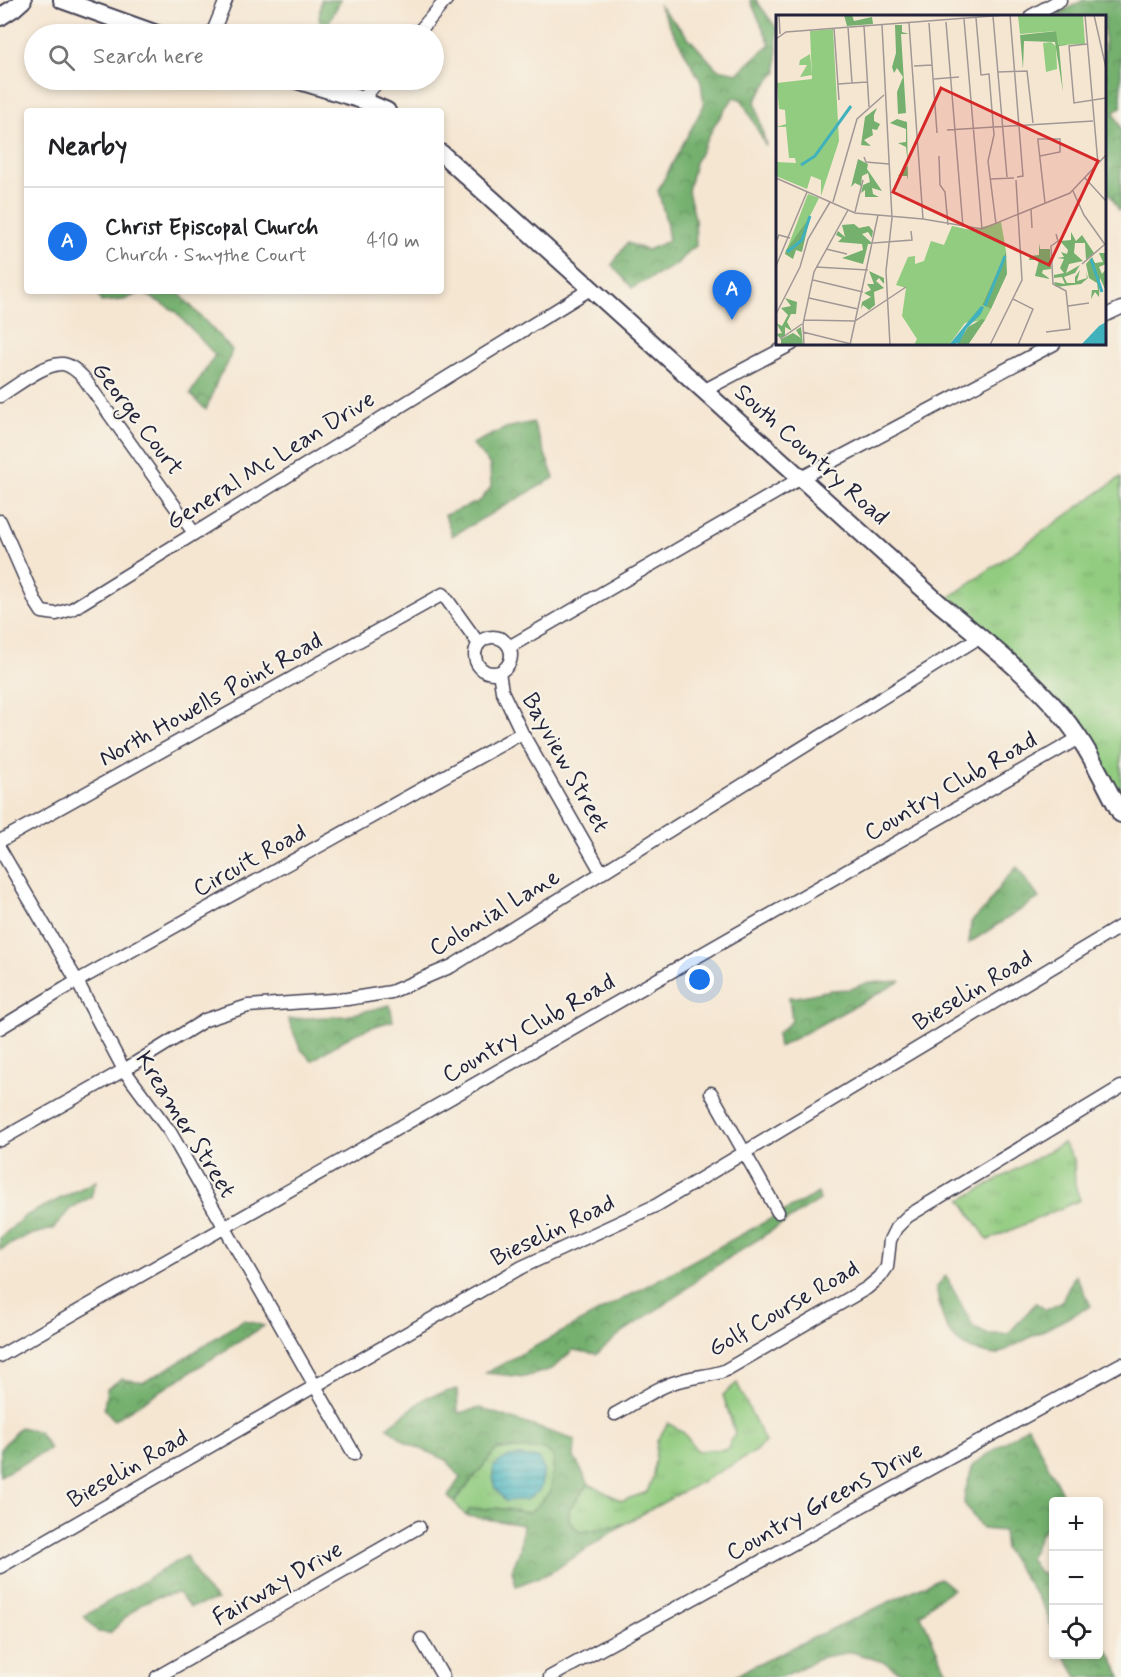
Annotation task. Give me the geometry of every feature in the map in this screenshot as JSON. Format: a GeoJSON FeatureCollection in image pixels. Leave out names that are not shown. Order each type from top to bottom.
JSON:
{"type":"FeatureCollection","features":[{"type":"Feature","properties":{"kind":"main road"},"geometry":{"type":"LineString","coordinates":[[0,17],[14,9],[23,0]]}},
{"type":"Feature","properties":{"kind":"main road"},"geometry":{"type":"LineString","coordinates":[[62,0],[129,24]]}},
{"type":"Feature","properties":{"kind":"main road"},"geometry":{"type":"LineString","coordinates":[[329,90],[380,108]]}},
{"type":"Feature","properties":{"kind":"main road","name":"South Country Road"},"geometry":{"type":"LineString","coordinates":[[444,156],[1051,703],[1080,738],[1121,814]]}},
{"type":"Feature","properties":{"kind":"street"},"geometry":{"type":"LineString","coordinates":[[216,24],[225,0]]}},
{"type":"Feature","properties":{"kind":"street"},"geometry":{"type":"LineString","coordinates":[[426,24],[446,0]]}},
{"type":"Feature","properties":{"kind":"street"},"geometry":{"type":"LineString","coordinates":[[1033,15],[1060,0]]}},
{"type":"Feature","properties":{"kind":"street"},"geometry":{"type":"LineString","coordinates":[[362,100],[370,90]]}},
{"type":"Feature","properties":{"kind":"street","name":"General Mc Lean Drive"},"geometry":{"type":"LineString","coordinates":[[5,546],[42,612],[56,614],[72,609],[592,288]]}},
{"type":"Feature","properties":{"kind":"street"},"geometry":{"type":"LineString","coordinates":[[1106,315],[1121,308]]}},
{"type":"Feature","properties":{"kind":"street"},"geometry":{"type":"LineString","coordinates":[[703,391],[790,345]]}},
{"type":"Feature","properties":{"kind":"street"},"geometry":{"type":"LineString","coordinates":[[479,644],[495,637],[506,642],[509,647],[801,478],[1052,345]]}},
{"type":"Feature","properties":{"kind":"street","name":"George Court"},"geometry":{"type":"LineString","coordinates":[[0,396],[50,365],[64,364],[75,369],[194,532]]}},
{"type":"Feature","properties":{"kind":"street"},"geometry":{"type":"LineString","coordinates":[[0,521],[5,546]]}},
{"type":"Feature","properties":{"kind":"street","name":"Bayview Street"},"geometry":{"type":"LineString","coordinates":[[442,594],[479,644],[476,655],[480,666],[489,672],[499,672],[509,664],[511,658],[509,647]]}},
{"type":"Feature","properties":{"kind":"street","name":"North Howells Point Road"},"geometry":{"type":"LineString","coordinates":[[0,842],[442,594]]}},
{"type":"Feature","properties":{"kind":"street","name":"Colonial Lane"},"geometry":{"type":"LineString","coordinates":[[0,1140],[124,1070],[205,1020],[248,1006],[370,996],[391,992],[452,966],[980,637]]}},
{"type":"Feature","properties":{"kind":"street","name":"Bayview Street"},"geometry":{"type":"LineString","coordinates":[[499,672],[501,691],[522,733],[602,873]]}},
{"type":"Feature","properties":{"kind":"street","name":"Circuit Road"},"geometry":{"type":"LineString","coordinates":[[0,1028],[77,981],[522,733]]}},
{"type":"Feature","properties":{"kind":"street","name":"Country Club Road"},"geometry":{"type":"LineString","coordinates":[[0,1356],[1080,738]]}},
{"type":"Feature","properties":{"kind":"street","name":"Kreamer Street"},"geometry":{"type":"LineString","coordinates":[[0,849],[77,981],[124,1070],[170,1132],[354,1454]]}},
{"type":"Feature","properties":{"kind":"street","name":"Bieselin Road"},"geometry":{"type":"LineString","coordinates":[[0,1567],[522,1267],[657,1205],[1121,926]]}},
{"type":"Feature","properties":{"kind":"street","name":"Golf Course Road"},"geometry":{"type":"LineString","coordinates":[[615,1414],[668,1385],[724,1371],[867,1288],[880,1277],[887,1267],[890,1240],[896,1228],[908,1216],[1121,1087]]}},
{"type":"Feature","properties":{"kind":"street"},"geometry":{"type":"LineString","coordinates":[[711,1093],[778,1212]]}},
{"type":"Feature","properties":{"kind":"street","name":"Country Greens Drive"},"geometry":{"type":"LineString","coordinates":[[550,1677],[1121,1364]]}},
{"type":"Feature","properties":{"kind":"street","name":"Fairway Drive"},"geometry":{"type":"LineString","coordinates":[[157,1677],[419,1527]]}},
{"type":"Feature","properties":{"kind":"street"},"geometry":{"type":"LineString","coordinates":[[421,1639],[443,1677]]}},
{"type":"Feature","properties":{"kind":"green space"},"geometry":{"type":"Polygon","coordinates":[[[321,0],[341,0],[328,24],[322,24],[319,19],[321,0]]]}},
{"type":"Feature","properties":{"kind":"green space"},"geometry":{"type":"Polygon","coordinates":[[[750,0],[756,0],[776,28],[776,74],[755,101],[766,146],[742,100],[734,97],[715,124],[695,163],[688,191],[695,218],[696,246],[688,251],[676,265],[632,288],[612,265],[627,243],[647,250],[669,241],[658,190],[704,105],[701,82],[658,4],[717,69],[738,73],[770,44],[750,0]]]}},
{"type":"Feature","properties":{"kind":"green space"},"geometry":{"type":"Polygon","coordinates":[[[1084,0],[1121,0],[1121,107],[1114,112],[1121,129],[1121,209],[1119,210],[1106,188],[1106,15],[1056,15],[1084,0]]]}},
{"type":"Feature","properties":{"kind":"green space"},"geometry":{"type":"Polygon","coordinates":[[[97,294],[138,294],[124,300],[101,302],[97,294]]]}},
{"type":"Feature","properties":{"kind":"green space"},"geometry":{"type":"Polygon","coordinates":[[[145,294],[180,294],[232,350],[206,410],[190,394],[215,355],[175,311],[145,294]]]}},
{"type":"Feature","properties":{"kind":"green space"},"geometry":{"type":"Polygon","coordinates":[[[533,422],[554,478],[452,536],[445,515],[480,501],[491,487],[490,465],[472,444],[506,428],[533,422]]]}},
{"type":"Feature","properties":{"kind":"green space"},"geometry":{"type":"Polygon","coordinates":[[[1121,477],[1121,814],[1079,738],[940,604],[1121,477]]]}},
{"type":"Feature","properties":{"kind":"green space"},"geometry":{"type":"Polygon","coordinates":[[[1017,867],[1039,898],[969,943],[971,922],[986,907],[1003,882],[1017,867]]]}},
{"type":"Feature","properties":{"kind":"green space"},"geometry":{"type":"Polygon","coordinates":[[[901,981],[779,1047],[777,1034],[792,1021],[789,997],[851,989],[866,983],[901,981]]]}},
{"type":"Feature","properties":{"kind":"green space"},"geometry":{"type":"Polygon","coordinates":[[[390,1005],[393,1021],[350,1036],[312,1061],[300,1048],[288,1019],[346,1016],[390,1005]]]}},
{"type":"Feature","properties":{"kind":"green space"},"geometry":{"type":"Polygon","coordinates":[[[1063,1143],[1074,1159],[1075,1185],[1080,1200],[988,1240],[961,1200],[1063,1143]]]}},
{"type":"Feature","properties":{"kind":"green space"},"geometry":{"type":"Polygon","coordinates":[[[96,1181],[91,1197],[71,1208],[53,1229],[26,1236],[0,1250],[0,1238],[25,1216],[96,1181]]]}},
{"type":"Feature","properties":{"kind":"green space"},"geometry":{"type":"Polygon","coordinates":[[[818,1193],[820,1200],[705,1273],[680,1294],[620,1334],[597,1354],[573,1350],[552,1369],[525,1377],[486,1373],[818,1193]]]}},
{"type":"Feature","properties":{"kind":"green space"},"geometry":{"type":"Polygon","coordinates":[[[1075,1275],[1091,1306],[996,1355],[980,1352],[958,1342],[946,1326],[936,1287],[946,1276],[974,1328],[987,1334],[1008,1334],[1036,1303],[1046,1310],[1061,1303],[1075,1275]]]}},
{"type":"Feature","properties":{"kind":"green space"},"geometry":{"type":"Polygon","coordinates":[[[243,1320],[264,1326],[114,1420],[104,1408],[107,1389],[121,1379],[144,1382],[243,1320]]]}},
{"type":"Feature","properties":{"kind":"green space"},"geometry":{"type":"Polygon","coordinates":[[[737,1383],[765,1442],[752,1454],[624,1524],[580,1532],[569,1521],[569,1509],[589,1484],[622,1501],[647,1492],[653,1476],[657,1441],[668,1423],[684,1433],[697,1451],[727,1449],[735,1433],[723,1395],[737,1383]]]}},
{"type":"Feature","properties":{"kind":"green space"},"geometry":{"type":"Polygon","coordinates":[[[457,1389],[458,1413],[480,1408],[575,1440],[574,1457],[589,1484],[569,1509],[569,1521],[580,1532],[624,1524],[550,1573],[516,1586],[512,1570],[520,1550],[523,1525],[466,1516],[469,1510],[495,1508],[530,1513],[551,1491],[554,1457],[545,1449],[497,1449],[454,1502],[448,1496],[460,1478],[447,1460],[407,1443],[387,1427],[427,1397],[457,1389]]]}},
{"type":"Feature","properties":{"kind":"green space"},"geometry":{"type":"Polygon","coordinates":[[[1028,1426],[1064,1497],[1049,1497],[1049,1522],[1039,1537],[1030,1558],[1039,1573],[1049,1574],[1049,1620],[1044,1607],[1005,1549],[1003,1531],[982,1529],[964,1503],[973,1465],[1028,1426]]]}},
{"type":"Feature","properties":{"kind":"green space"},"geometry":{"type":"Polygon","coordinates":[[[20,1427],[39,1432],[50,1449],[0,1476],[0,1449],[20,1427]]]}},
{"type":"Feature","properties":{"kind":"green space"},"geometry":{"type":"Polygon","coordinates":[[[497,1449],[546,1449],[554,1457],[551,1491],[530,1513],[495,1508],[469,1510],[466,1516],[454,1502],[497,1449]]]}},
{"type":"Feature","properties":{"kind":"green space"},"geometry":{"type":"Polygon","coordinates":[[[186,1556],[203,1586],[217,1600],[190,1607],[178,1593],[155,1598],[133,1611],[110,1633],[98,1632],[84,1616],[186,1556]]]}},
{"type":"Feature","properties":{"kind":"green space"},"geometry":{"type":"Polygon","coordinates":[[[940,1578],[953,1589],[932,1603],[921,1615],[949,1677],[907,1677],[886,1663],[852,1652],[823,1657],[782,1677],[734,1677],[751,1667],[940,1578]]]}},
{"type":"Feature","properties":{"kind":"green space"},"geometry":{"type":"Polygon","coordinates":[[[1103,1648],[1109,1651],[1121,1677],[1077,1677],[1066,1659],[1103,1659],[1103,1648]]]}},
{"type":"Feature","properties":{"kind":"water"},"geometry":{"type":"Polygon","coordinates":[[[507,1457],[538,1458],[544,1470],[540,1490],[526,1500],[505,1501],[494,1486],[493,1467],[507,1457]]]}},
{"type":"Feature","properties":{"kind":"place","name":"Christ Episcopal Church"},"geometry":{"type":"Point","coordinates":[732,320]}}]}
